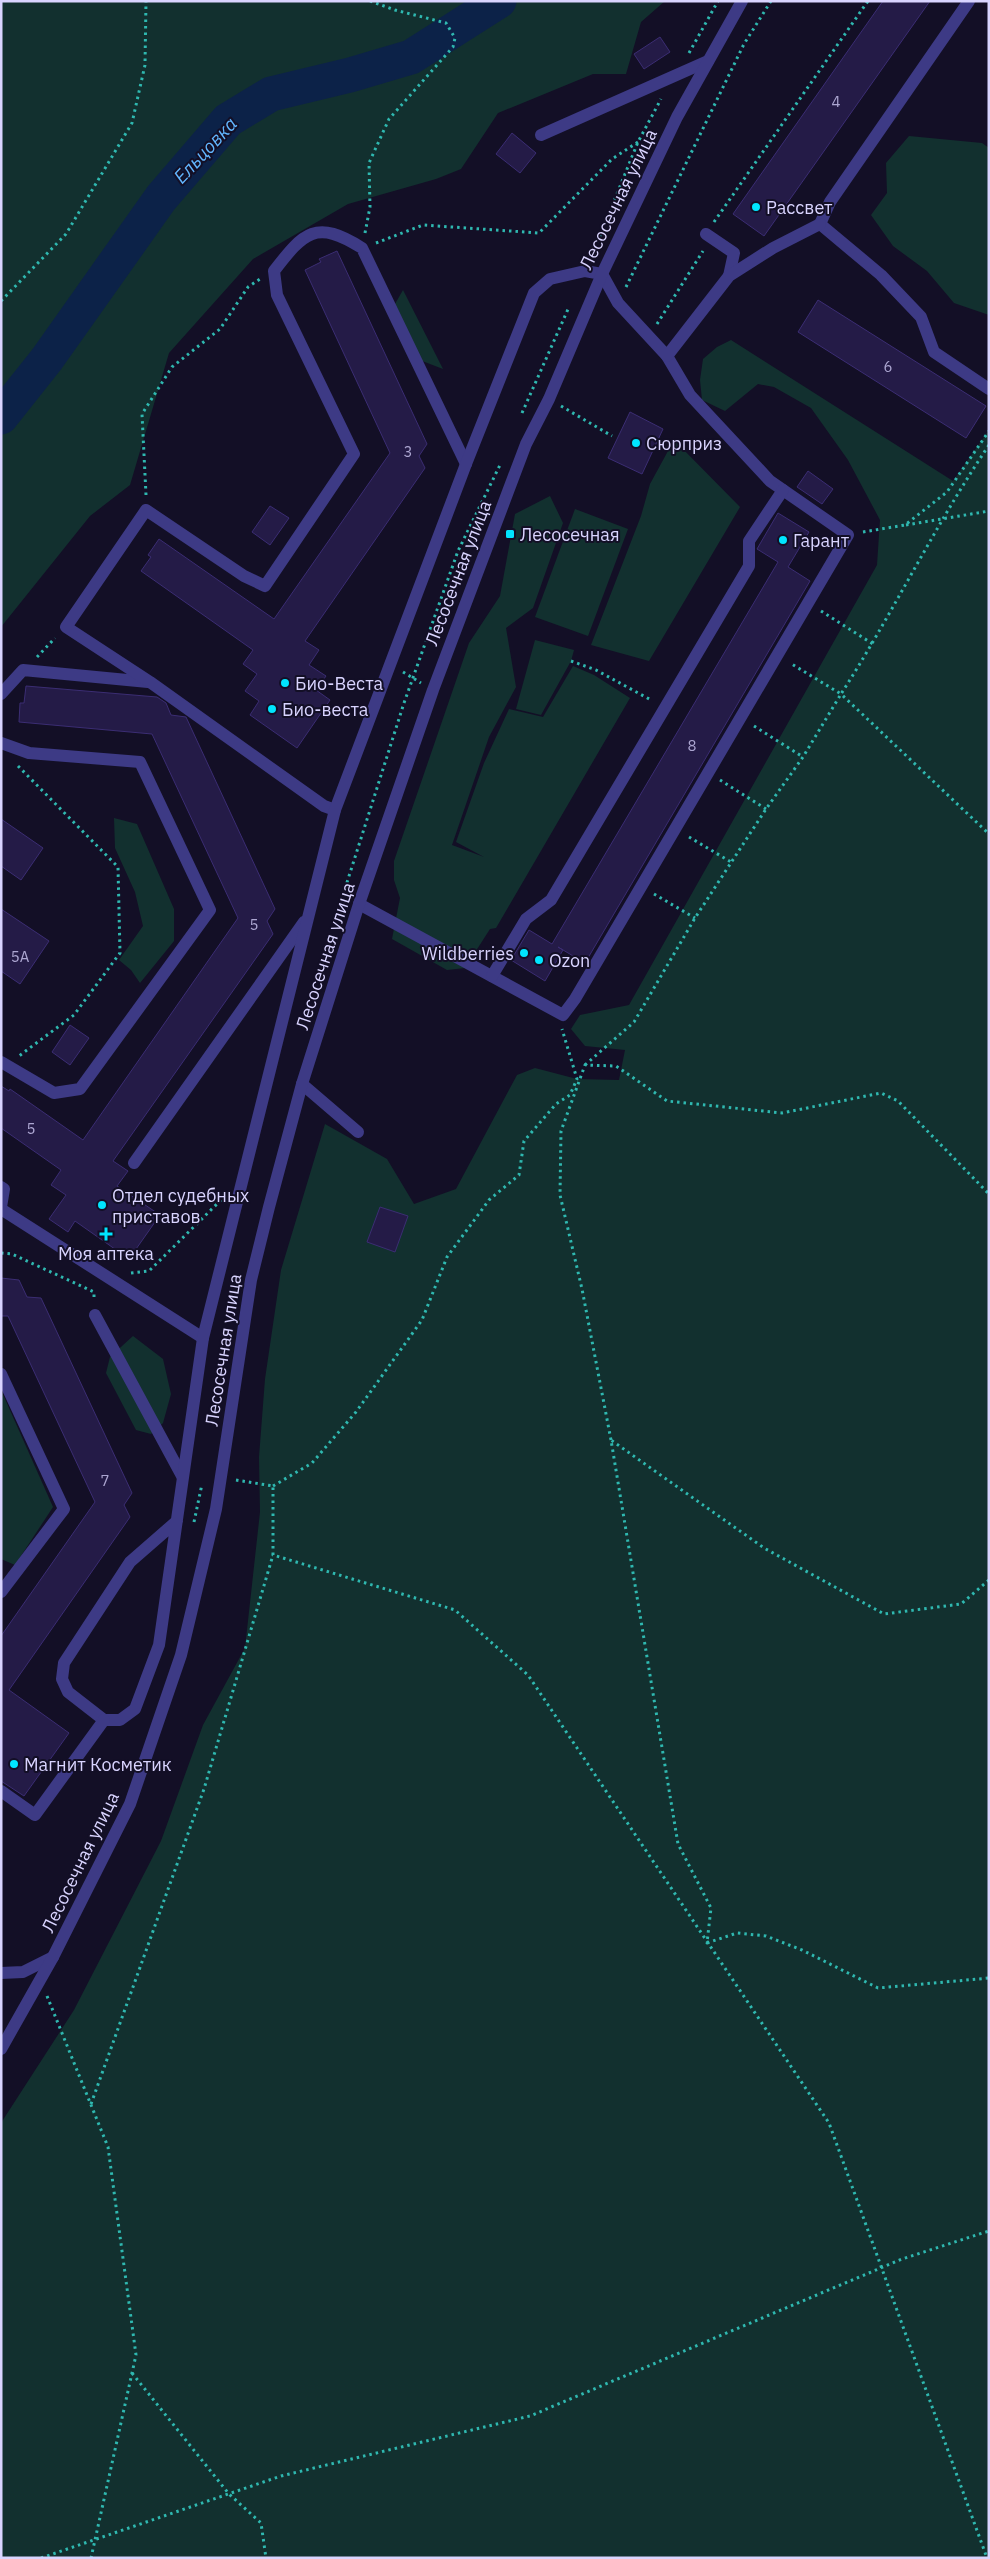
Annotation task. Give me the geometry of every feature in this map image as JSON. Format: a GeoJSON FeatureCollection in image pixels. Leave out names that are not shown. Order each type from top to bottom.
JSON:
{"type":"FeatureCollection","features":[{"type":"Feature","properties":{"kind":"street","name":"Лесосечная улица"},"geometry":{"type":"LineString","coordinates":[[1,2049],[53,1957],[130,1804],[181,1656],[216,1509],[251,1280],[302,1084],[359,904],[433,690],[526,444],[549,399],[602,274],[677,117],[742,1]]}},
{"type":"Feature","properties":{"kind":"street"},"geometry":{"type":"LineString","coordinates":[[666,356],[729,276],[773,248],[820,224],[830,202],[969,1]]}},
{"type":"Feature","properties":{"kind":"street"},"geometry":{"type":"LineString","coordinates":[[541,135],[708,61]]}},
{"type":"Feature","properties":{"kind":"street"},"geometry":{"type":"LineString","coordinates":[[820,224],[881,275],[921,317],[934,352],[989,389]]}},
{"type":"Feature","properties":{"kind":"street"},"geometry":{"type":"LineString","coordinates":[[335,810],[324,806],[150,682],[66,627],[146,510],[244,576],[265,586],[354,454],[277,295],[274,271],[294,244],[320,230],[340,234],[362,248],[466,464]]}},
{"type":"Feature","properties":{"kind":"street"},"geometry":{"type":"LineString","coordinates":[[706,234],[734,252],[729,276]]}},
{"type":"Feature","properties":{"kind":"street"},"geometry":{"type":"LineString","coordinates":[[177,1521],[130,1562],[64,1663],[62,1679],[68,1692],[104,1720],[120,1720],[135,1709],[159,1645],[177,1521],[182,1476],[203,1338],[335,810],[466,464],[534,293],[550,279],[585,272],[602,274],[618,303],[666,356],[690,395],[770,482],[848,535],[575,999],[563,1015],[359,904]]}},
{"type":"Feature","properties":{"kind":"street"},"geometry":{"type":"LineString","coordinates":[[492,976],[526,919],[551,900],[748,566],[749,541],[783,490]]}},
{"type":"Feature","properties":{"kind":"street"},"geometry":{"type":"LineString","coordinates":[[1,694],[23,670],[150,682]]}},
{"type":"Feature","properties":{"kind":"street"},"geometry":{"type":"LineString","coordinates":[[1,743],[29,753],[140,762],[210,910],[80,1089],[54,1093],[4,1064]]}},
{"type":"Feature","properties":{"kind":"street"},"geometry":{"type":"LineString","coordinates":[[134,1163],[308,916]]}},
{"type":"Feature","properties":{"kind":"street"},"geometry":{"type":"LineString","coordinates":[[302,1084],[358,1132]]}},
{"type":"Feature","properties":{"kind":"street"},"geometry":{"type":"LineString","coordinates":[[1,1187],[4,1189],[1,1208],[203,1338]]}},
{"type":"Feature","properties":{"kind":"street"},"geometry":{"type":"LineString","coordinates":[[95,1315],[182,1476]]}},
{"type":"Feature","properties":{"kind":"street"},"geometry":{"type":"LineString","coordinates":[[1,1374],[64,1508],[1,1592]]}},
{"type":"Feature","properties":{"kind":"street"},"geometry":{"type":"LineString","coordinates":[[1,1791],[35,1815],[104,1720]]}},
{"type":"Feature","properties":{"kind":"street"},"geometry":{"type":"LineString","coordinates":[[1,1973],[23,1972],[53,1957]]}},
{"type":"Feature","properties":{"kind":"path"},"geometry":{"type":"LineString","coordinates":[[1,301],[66,234],[132,123],[145,66],[146,1]]}},
{"type":"Feature","properties":{"kind":"path"},"geometry":{"type":"LineString","coordinates":[[362,248],[370,207],[369,163],[389,119],[453,47],[455,38],[446,23],[395,10],[370,1]]}},
{"type":"Feature","properties":{"kind":"path"},"geometry":{"type":"LineString","coordinates":[[618,303],[744,44],[771,1]]}},
{"type":"Feature","properties":{"kind":"path"},"geometry":{"type":"LineString","coordinates":[[648,338],[702,255],[706,234],[868,1]]}},
{"type":"Feature","properties":{"kind":"path"},"geometry":{"type":"LineString","coordinates":[[362,248],[423,225],[539,233],[612,159],[638,142]]}},
{"type":"Feature","properties":{"kind":"path"},"geometry":{"type":"LineString","coordinates":[[146,510],[142,414],[172,367],[220,329],[248,286],[274,271]]}},
{"type":"Feature","properties":{"kind":"path"},"geometry":{"type":"LineString","coordinates":[[531,390],[612,436]]}},
{"type":"Feature","properties":{"kind":"path"},"geometry":{"type":"LineString","coordinates":[[905,525],[947,492],[989,431]]}},
{"type":"Feature","properties":{"kind":"path"},"geometry":{"type":"LineString","coordinates":[[708,1943],[710,1908],[678,1844],[611,1440],[582,1289],[560,1195],[560,1131],[585,1065],[634,1022],[695,918],[766,809],[803,757],[873,644],[913,568],[989,445]]}},
{"type":"Feature","properties":{"kind":"path"},"geometry":{"type":"LineString","coordinates":[[848,535],[989,510]]}},
{"type":"Feature","properties":{"kind":"path"},"geometry":{"type":"LineString","coordinates":[[808,602],[873,644]]}},
{"type":"Feature","properties":{"kind":"path"},"geometry":{"type":"LineString","coordinates":[[23,670],[66,627]]}},
{"type":"Feature","properties":{"kind":"path"},"geometry":{"type":"LineString","coordinates":[[777,655],[841,694],[989,834]]}},
{"type":"Feature","properties":{"kind":"path"},"geometry":{"type":"LineString","coordinates":[[571,661],[596,670],[664,706]]}},
{"type":"Feature","properties":{"kind":"path"},"geometry":{"type":"LineString","coordinates":[[390,664],[433,690]]}},
{"type":"Feature","properties":{"kind":"path"},"geometry":{"type":"LineString","coordinates":[[740,718],[803,757]]}},
{"type":"Feature","properties":{"kind":"path"},"geometry":{"type":"LineString","coordinates":[[4,1064],[74,1016],[120,953],[118,868],[14,762]]}},
{"type":"Feature","properties":{"kind":"path"},"geometry":{"type":"LineString","coordinates":[[709,773],[766,809]]}},
{"type":"Feature","properties":{"kind":"path"},"geometry":{"type":"LineString","coordinates":[[675,829],[732,862]]}},
{"type":"Feature","properties":{"kind":"path"},"geometry":{"type":"LineString","coordinates":[[641,886],[695,918]]}},
{"type":"Feature","properties":{"kind":"path"},"geometry":{"type":"LineString","coordinates":[[221,1477],[273,1486],[312,1463],[356,1412],[422,1320],[447,1257],[489,1200],[519,1175],[524,1141],[556,1104],[570,1095],[577,1079],[557,1011]]}},
{"type":"Feature","properties":{"kind":"path"},"geometry":{"type":"LineString","coordinates":[[585,1065],[616,1066],[667,1101],[782,1113],[881,1093],[898,1100],[989,1194]]}},
{"type":"Feature","properties":{"kind":"path"},"geometry":{"type":"LineString","coordinates":[[104,1275],[149,1271],[222,1199]]}},
{"type":"Feature","properties":{"kind":"path"},"geometry":{"type":"LineString","coordinates":[[1,1253],[12,1254],[94,1292],[95,1315]]}},
{"type":"Feature","properties":{"kind":"path"},"geometry":{"type":"LineString","coordinates":[[611,1440],[764,1548],[884,1614],[961,1604],[989,1580]]}},
{"type":"Feature","properties":{"kind":"path"},"geometry":{"type":"LineString","coordinates":[[91,2104],[204,1789],[273,1555],[273,1486]]}},
{"type":"Feature","properties":{"kind":"path"},"geometry":{"type":"LineString","coordinates":[[273,1555],[455,1610],[528,1675],[829,2124],[987,2558]]}},
{"type":"Feature","properties":{"kind":"path"},"geometry":{"type":"LineString","coordinates":[[708,1943],[737,1933],[766,1936],[802,1950],[878,1988],[989,1978]]}},
{"type":"Feature","properties":{"kind":"path"},"geometry":{"type":"LineString","coordinates":[[41,1979],[108,2147],[136,2354],[91,2558]]}},
{"type":"Feature","properties":{"kind":"path"},"geometry":{"type":"LineString","coordinates":[[41,2558],[281,2476],[530,2416],[881,2268],[989,2231]]}},
{"type":"Feature","properties":{"kind":"path"},"geometry":{"type":"LineString","coordinates":[[132,2373],[229,2494],[261,2523],[266,2558]]}},
{"type":"Feature","properties":{"kind":"green space"},"geometry":{"type":"Polygon","coordinates":[[[1,1],[665,1],[641,22],[626,74],[593,74],[498,113],[461,169],[436,179],[348,204],[253,259],[169,353],[130,485],[90,516],[1,627],[1,1]]]}},
{"type":"Feature","properties":{"kind":"green space"},"geometry":{"type":"Polygon","coordinates":[[[909,136],[982,143],[989,148],[989,315],[954,303],[927,271],[893,246],[871,215],[887,193],[886,163],[909,136]]]}},
{"type":"Feature","properties":{"kind":"green space"},"geometry":{"type":"Polygon","coordinates":[[[403,290],[443,369],[417,359],[391,311],[403,290]]]}},
{"type":"Feature","properties":{"kind":"green space"},"geometry":{"type":"Polygon","coordinates":[[[731,340],[953,481],[989,430],[989,2558],[1,2558],[1,2123],[74,2010],[161,1841],[203,1725],[245,1648],[260,1512],[259,1457],[265,1379],[281,1270],[325,1124],[387,1159],[414,1204],[456,1189],[517,1075],[535,1068],[577,1079],[619,1080],[625,1050],[585,1046],[571,1029],[580,1015],[629,1005],[877,565],[880,520],[848,460],[811,408],[774,387],[758,384],[725,411],[702,400],[700,380],[703,359],[717,347],[731,340]]]}},
{"type":"Feature","properties":{"kind":"green space"},"geometry":{"type":"Polygon","coordinates":[[[674,440],[740,507],[649,661],[591,645],[641,516],[650,484],[674,440]]]}},
{"type":"Feature","properties":{"kind":"green space"},"geometry":{"type":"Polygon","coordinates":[[[550,496],[563,523],[533,608],[506,628],[516,687],[489,737],[452,845],[484,857],[456,842],[484,763],[509,709],[543,717],[573,666],[594,675],[630,698],[496,928],[490,929],[465,968],[447,970],[392,939],[400,898],[394,880],[394,861],[469,643],[500,596],[515,514],[550,496]]]}},
{"type":"Feature","properties":{"kind":"green space"},"geometry":{"type":"Polygon","coordinates":[[[575,509],[628,529],[588,636],[535,617],[575,509]]]}},
{"type":"Feature","properties":{"kind":"green space"},"geometry":{"type":"Polygon","coordinates":[[[535,640],[574,650],[571,661],[541,715],[516,709],[535,640]]]}},
{"type":"Feature","properties":{"kind":"green space"},"geometry":{"type":"Polygon","coordinates":[[[114,818],[137,824],[174,909],[174,941],[140,983],[131,970],[119,960],[143,926],[135,892],[115,848],[114,818]]]}},
{"type":"Feature","properties":{"kind":"green space"},"geometry":{"type":"Polygon","coordinates":[[[133,1336],[163,1359],[171,1394],[163,1423],[151,1434],[136,1430],[106,1373],[110,1357],[133,1336]]]}},
{"type":"Feature","properties":{"kind":"green space"},"geometry":{"type":"Polygon","coordinates":[[[1,1390],[53,1507],[15,1565],[1,1559],[1,1390]]]}},
{"type":"Feature","properties":{"kind":"building"},"geometry":{"type":"Polygon","coordinates":[[[883,1],[930,1],[764,236],[733,214],[883,1]]]}},
{"type":"Feature","properties":{"kind":"building"},"geometry":{"type":"Polygon","coordinates":[[[660,37],[670,52],[644,69],[634,54],[660,37]]]}},
{"type":"Feature","properties":{"kind":"building"},"geometry":{"type":"Polygon","coordinates":[[[512,133],[536,153],[520,173],[496,154],[512,133]]]}},
{"type":"Feature","properties":{"kind":"building"},"geometry":{"type":"Polygon","coordinates":[[[337,251],[427,444],[419,456],[425,468],[305,641],[319,650],[309,665],[326,676],[316,690],[330,700],[297,748],[250,715],[259,701],[245,691],[257,674],[243,664],[253,650],[141,571],[151,557],[148,555],[159,539],[274,619],[390,453],[305,270],[321,262],[319,259],[337,251]]]}},
{"type":"Feature","properties":{"kind":"building"},"geometry":{"type":"Polygon","coordinates":[[[818,300],[986,406],[966,438],[798,332],[818,300]]]}},
{"type":"Feature","properties":{"kind":"building","name":"Сюрприз"},"geometry":{"type":"Polygon","coordinates":[[[630,412],[663,429],[642,474],[608,458],[630,412]]]}},
{"type":"Feature","properties":{"kind":"building"},"geometry":{"type":"Polygon","coordinates":[[[808,471],[833,489],[822,504],[797,487],[808,471]]]}},
{"type":"Feature","properties":{"kind":"building"},"geometry":{"type":"Polygon","coordinates":[[[270,506],[289,518],[270,545],[252,532],[270,506]]]}},
{"type":"Feature","properties":{"kind":"building"},"geometry":{"type":"Polygon","coordinates":[[[778,513],[809,532],[788,567],[810,581],[585,963],[558,947],[563,950],[545,981],[511,960],[529,930],[552,944],[778,562],[757,549],[778,513]]]}},
{"type":"Feature","properties":{"kind":"building"},"geometry":{"type":"Polygon","coordinates":[[[26,686],[157,697],[166,703],[171,715],[186,717],[275,909],[267,921],[273,934],[113,1161],[128,1171],[117,1186],[160,1215],[129,1259],[75,1221],[68,1232],[49,1219],[66,1195],[51,1185],[61,1170],[1,1128],[1,1086],[9,1091],[10,1089],[83,1140],[238,918],[152,734],[19,722],[20,703],[24,703],[26,686]]]}},
{"type":"Feature","properties":{"kind":"building"},"geometry":{"type":"Polygon","coordinates":[[[1,819],[43,848],[21,880],[1,866],[1,819]]]}},
{"type":"Feature","properties":{"kind":"building"},"geometry":{"type":"Polygon","coordinates":[[[1,909],[49,941],[20,984],[1,971],[1,909]]]}},
{"type":"Feature","properties":{"kind":"building"},"geometry":{"type":"Polygon","coordinates":[[[70,1025],[89,1038],[70,1065],[52,1052],[70,1025]]]}},
{"type":"Feature","properties":{"kind":"building"},"geometry":{"type":"Polygon","coordinates":[[[380,1207],[408,1216],[395,1252],[367,1242],[380,1207]]]}},
{"type":"Feature","properties":{"kind":"building"},"geometry":{"type":"Polygon","coordinates":[[[1,1278],[19,1280],[27,1297],[41,1298],[132,1493],[124,1505],[130,1517],[9,1690],[69,1733],[24,1796],[1,1781],[1,1636],[95,1502],[8,1316],[1,1316],[1,1278]]]}},
{"type":"Feature","properties":{"kind":"waterway","name":"Ельцовка"},"geometry":{"type":"LineString","coordinates":[[1,417],[47,359],[161,198],[228,120],[271,94],[350,75],[411,57],[499,1]]}},
{"type":"Feature","properties":{"kind":"place","name":"Рассвет"},"geometry":{"type":"Point","coordinates":[756,207]}},
{"type":"Feature","properties":{"kind":"place","name":"Сюрприз"},"geometry":{"type":"Point","coordinates":[636,443]}},
{"type":"Feature","properties":{"kind":"place","name":"Лесосечная"},"geometry":{"type":"Point","coordinates":[510,534]}},
{"type":"Feature","properties":{"kind":"place","name":"Гарант"},"geometry":{"type":"Point","coordinates":[783,540]}},
{"type":"Feature","properties":{"kind":"place","name":"Био-Веста"},"geometry":{"type":"Point","coordinates":[285,683]}},
{"type":"Feature","properties":{"kind":"place","name":"Био-веста"},"geometry":{"type":"Point","coordinates":[272,709]}},
{"type":"Feature","properties":{"kind":"place","name":"Wildberries"},"geometry":{"type":"Point","coordinates":[524,953]}},
{"type":"Feature","properties":{"kind":"place","name":"Ozon"},"geometry":{"type":"Point","coordinates":[539,960]}},
{"type":"Feature","properties":{"kind":"place","name":"Отдел судебных приставов"},"geometry":{"type":"Point","coordinates":[102,1205]}},
{"type":"Feature","properties":{"kind":"place","name":"Моя аптека"},"geometry":{"type":"Point","coordinates":[106,1234]}},
{"type":"Feature","properties":{"kind":"place","name":"Магнит Косметик"},"geometry":{"type":"Point","coordinates":[14,1764]}}]}
